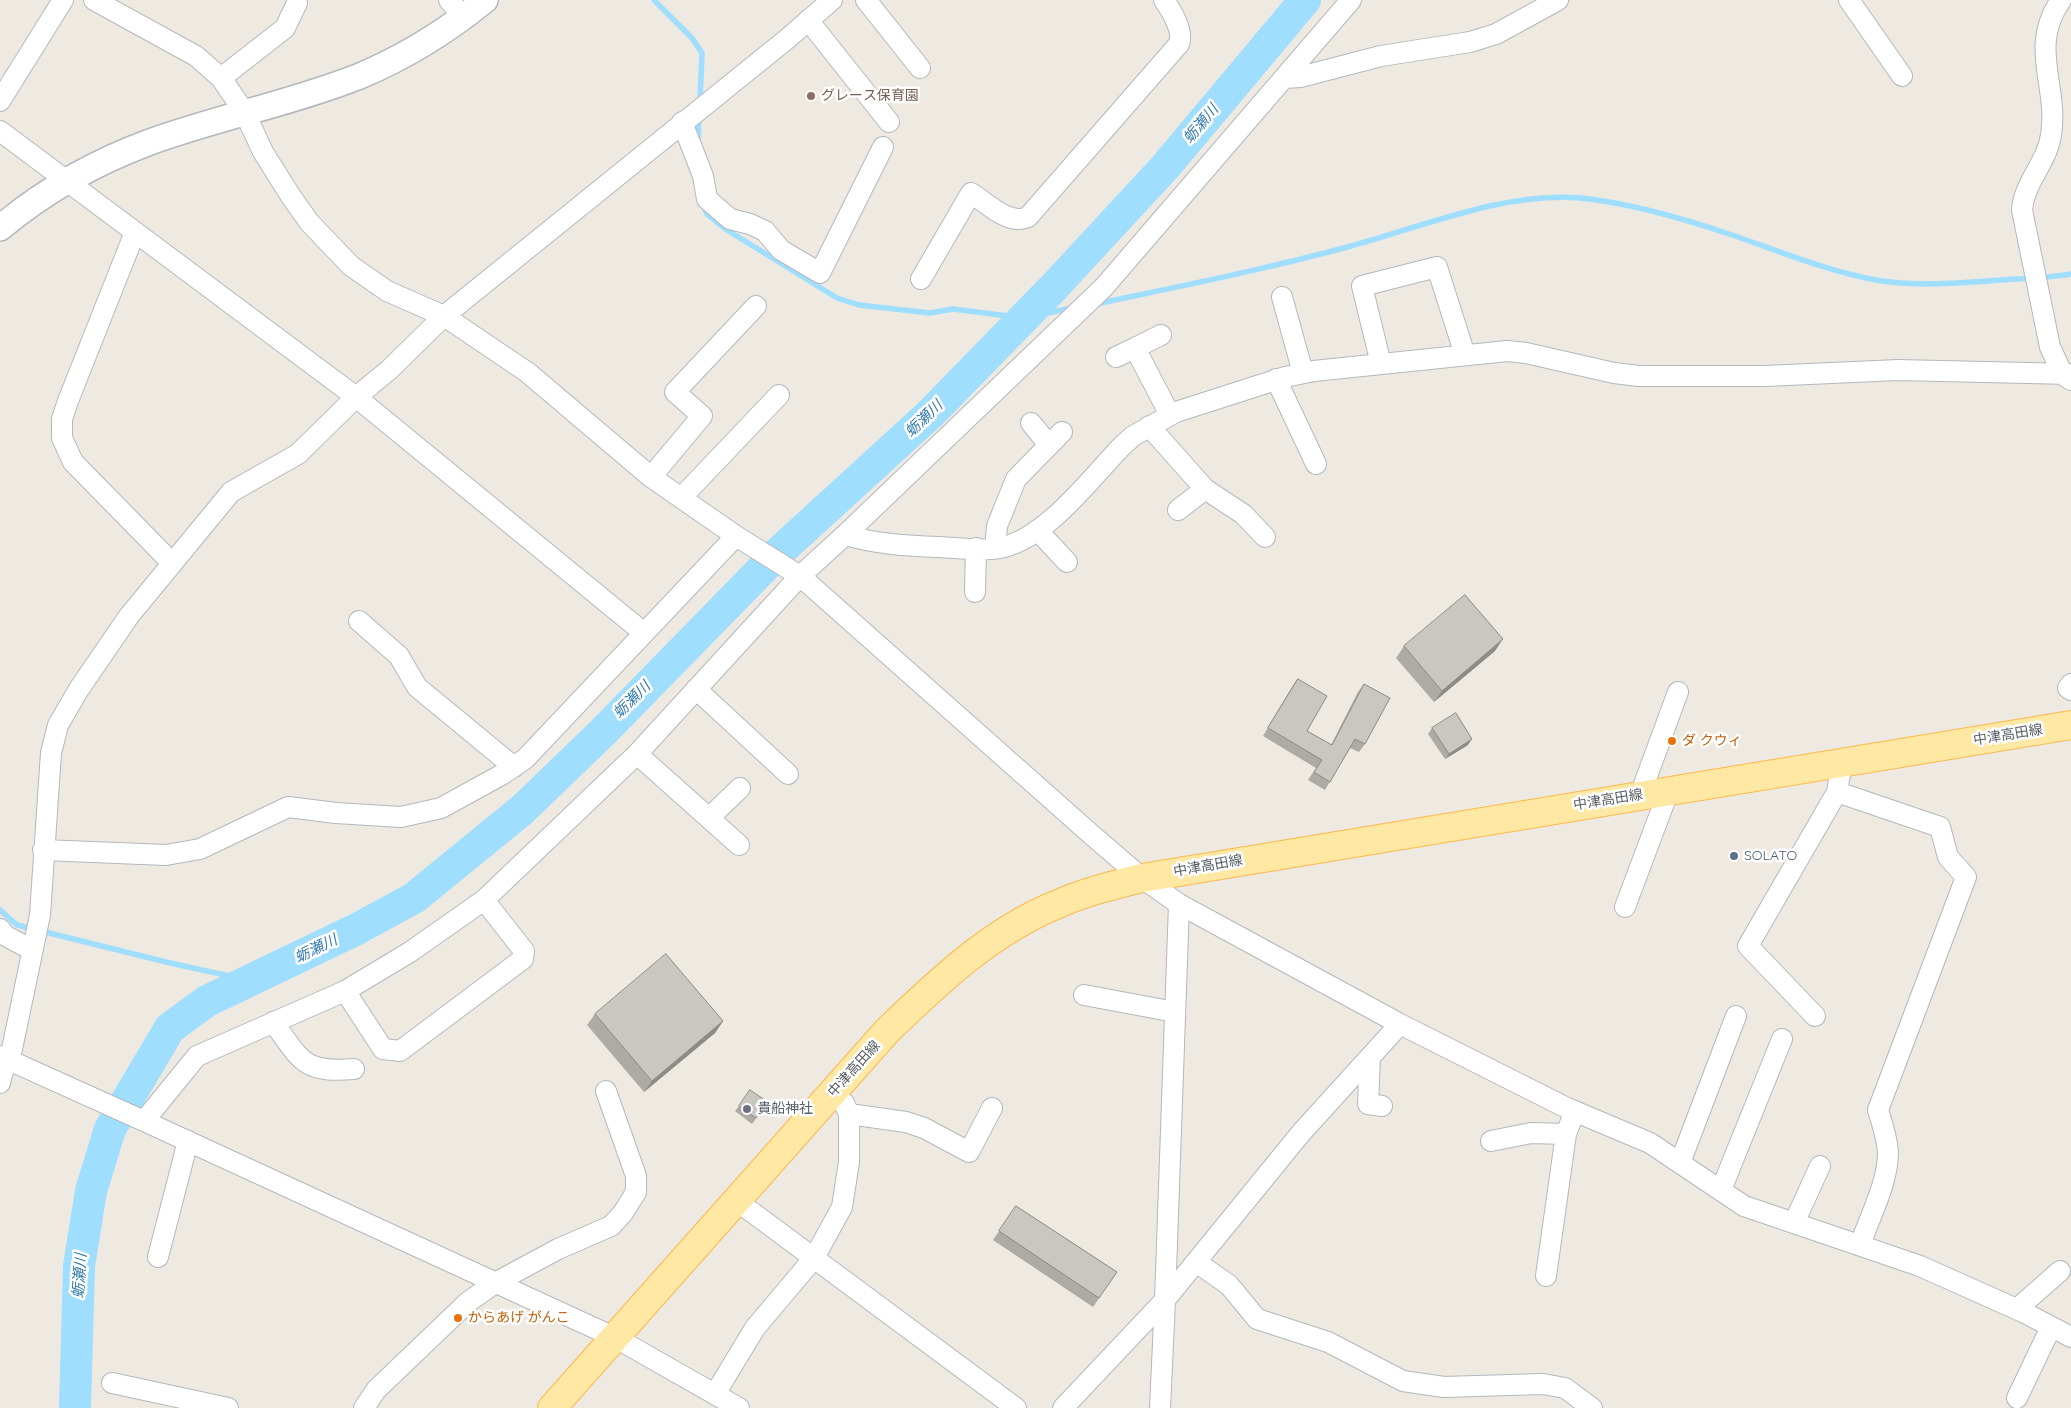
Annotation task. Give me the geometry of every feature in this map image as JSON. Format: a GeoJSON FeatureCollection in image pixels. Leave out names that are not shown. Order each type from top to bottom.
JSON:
{"type":"FeatureCollection","features":[{"type":"Feature","properties":{"kind":"main road","name":"中津高田線"},"geometry":{"type":"LineString","coordinates":[[552,1408],[887,1032],[940,980],[988,943],[1057,904],[1142,878],[2071,725]]}},
{"type":"Feature","properties":{"kind":"street"},"geometry":{"type":"LineString","coordinates":[[0,101],[63,0]]}},
{"type":"Feature","properties":{"kind":"street"},"geometry":{"type":"LineString","coordinates":[[94,0],[196,56],[221,78],[245,113],[263,152],[290,195],[309,222],[350,266],[387,291],[444,316],[527,372],[651,477],[740,538],[797,574],[1142,878],[1179,904],[1400,1024],[1575,1111],[1650,1143],[1744,1206],[1920,1266],[2017,1309],[2071,1337]]}},
{"type":"Feature","properties":{"kind":"street"},"geometry":{"type":"LineString","coordinates":[[0,228],[33,202],[66,182],[149,142],[318,91],[361,75],[431,40],[457,9],[486,0]]}},
{"type":"Feature","properties":{"kind":"street"},"geometry":{"type":"LineString","coordinates":[[0,1083],[4,1058],[40,915],[51,753],[58,725],[79,690],[129,616],[231,492],[298,454],[356,397],[389,370],[444,316],[832,0]]}},
{"type":"Feature","properties":{"kind":"street"},"geometry":{"type":"LineString","coordinates":[[866,0],[920,68]]}},
{"type":"Feature","properties":{"kind":"street"},"geometry":{"type":"LineString","coordinates":[[921,279],[971,193],[1011,219],[1022,220],[1028,217],[1179,44],[1181,39],[1177,25],[1164,0]]}},
{"type":"Feature","properties":{"kind":"street"},"geometry":{"type":"LineString","coordinates":[[144,1121],[196,1056],[344,991],[410,952],[484,900],[637,754],[696,690],[797,574],[845,535],[1104,287],[1351,0]]}},
{"type":"Feature","properties":{"kind":"street"},"geometry":{"type":"LineString","coordinates":[[1285,78],[1300,77],[1381,56],[1470,42],[1496,34],[1558,0]]}},
{"type":"Feature","properties":{"kind":"street"},"geometry":{"type":"LineString","coordinates":[[1849,0],[1902,76]]}},
{"type":"Feature","properties":{"kind":"street"},"geometry":{"type":"LineString","coordinates":[[2061,0],[2052,13],[2046,30],[2044,46],[2053,123],[2051,137],[2048,151],[2023,198],[2022,210],[2050,347],[2068,376]]}},
{"type":"Feature","properties":{"kind":"street"},"geometry":{"type":"LineString","coordinates":[[221,78],[285,28],[297,2]]}},
{"type":"Feature","properties":{"kind":"street"},"geometry":{"type":"LineString","coordinates":[[808,20],[889,122]]}},
{"type":"Feature","properties":{"kind":"street"},"geometry":{"type":"LineString","coordinates":[[682,122],[703,176],[707,199],[730,220],[750,224],[765,232],[781,250],[820,273],[883,147]]}},
{"type":"Feature","properties":{"kind":"street"},"geometry":{"type":"LineString","coordinates":[[0,131],[356,397],[644,633]]}},
{"type":"Feature","properties":{"kind":"street"},"geometry":{"type":"LineString","coordinates":[[135,232],[68,401],[62,419],[62,438],[73,462],[172,563]]}},
{"type":"Feature","properties":{"kind":"street"},"geometry":{"type":"LineString","coordinates":[[1380,364],[1362,286],[1437,267],[1465,355]]}},
{"type":"Feature","properties":{"kind":"street"},"geometry":{"type":"LineString","coordinates":[[1282,298],[1303,373]]}},
{"type":"Feature","properties":{"kind":"street"},"geometry":{"type":"LineString","coordinates":[[651,477],[702,416],[675,392],[756,306]]}},
{"type":"Feature","properties":{"kind":"street"},"geometry":{"type":"LineString","coordinates":[[1116,357],[1161,335]]}},
{"type":"Feature","properties":{"kind":"street"},"geometry":{"type":"LineString","coordinates":[[1135,348],[1170,415]]}},
{"type":"Feature","properties":{"kind":"street"},"geometry":{"type":"LineString","coordinates":[[845,535],[903,546],[986,548],[1006,546],[1037,530],[1053,518],[1122,446],[1149,426],[1170,415],[1203,402],[1276,379],[1303,373],[1507,351],[1526,353],[1614,373],[1639,376],[1764,376],[1898,370],[2068,376]]}},
{"type":"Feature","properties":{"kind":"street"},"geometry":{"type":"LineString","coordinates":[[1276,379],[1316,464]]}},
{"type":"Feature","properties":{"kind":"street"},"geometry":{"type":"LineString","coordinates":[[681,498],[779,394]]}},
{"type":"Feature","properties":{"kind":"street"},"geometry":{"type":"LineString","coordinates":[[975,592],[986,548],[1016,479],[1056,439],[1031,423]]}},
{"type":"Feature","properties":{"kind":"street"},"geometry":{"type":"LineString","coordinates":[[1149,426],[1205,489],[1243,514],[1265,537]]}},
{"type":"Feature","properties":{"kind":"street"},"geometry":{"type":"LineString","coordinates":[[1178,510],[1205,489]]}},
{"type":"Feature","properties":{"kind":"street"},"geometry":{"type":"LineString","coordinates":[[1037,530],[1067,562]]}},
{"type":"Feature","properties":{"kind":"street"},"geometry":{"type":"LineString","coordinates":[[43,850],[166,855],[200,849],[288,807],[336,813],[401,817],[441,808],[514,767],[524,759],[644,633],[740,538]]}},
{"type":"Feature","properties":{"kind":"street"},"geometry":{"type":"LineString","coordinates":[[359,621],[399,656],[417,687],[514,767]]}},
{"type":"Feature","properties":{"kind":"street"},"geometry":{"type":"LineString","coordinates":[[2071,684],[2068,688],[2071,690]]}},
{"type":"Feature","properties":{"kind":"street"},"geometry":{"type":"LineString","coordinates":[[696,690],[788,774]]}},
{"type":"Feature","properties":{"kind":"street"},"geometry":{"type":"LineString","coordinates":[[1640,795],[1678,692]]}},
{"type":"Feature","properties":{"kind":"street"},"geometry":{"type":"LineString","coordinates":[[637,754],[739,845]]}},
{"type":"Feature","properties":{"kind":"street"},"geometry":{"type":"LineString","coordinates":[[1815,1016],[1748,946],[1837,792],[1842,762]]}},
{"type":"Feature","properties":{"kind":"street"},"geometry":{"type":"LineString","coordinates":[[709,818],[740,788]]}},
{"type":"Feature","properties":{"kind":"street"},"geometry":{"type":"LineString","coordinates":[[1625,907],[1669,790]]}},
{"type":"Feature","properties":{"kind":"street"},"geometry":{"type":"LineString","coordinates":[[1837,792],[1940,827],[1948,857],[1966,877],[1878,1110],[1886,1134],[1888,1152],[1886,1174],[1860,1245]]}},
{"type":"Feature","properties":{"kind":"street"},"geometry":{"type":"LineString","coordinates":[[344,991],[383,1049],[400,1051],[523,959],[524,951],[484,900]]}},
{"type":"Feature","properties":{"kind":"street"},"geometry":{"type":"LineString","coordinates":[[1160,1408],[1166,1300],[1179,904]]}},
{"type":"Feature","properties":{"kind":"street"},"geometry":{"type":"LineString","coordinates":[[0,929],[6,936],[33,946]]}},
{"type":"Feature","properties":{"kind":"street"},"geometry":{"type":"LineString","coordinates":[[1084,995],[1175,1012]]}},
{"type":"Feature","properties":{"kind":"street"},"geometry":{"type":"LineString","coordinates":[[1680,1163],[1736,1016]]}},
{"type":"Feature","properties":{"kind":"street"},"geometry":{"type":"LineString","coordinates":[[273,1022],[303,1061],[317,1069],[333,1071],[354,1070]]}},
{"type":"Feature","properties":{"kind":"street"},"geometry":{"type":"LineString","coordinates":[[1063,1408],[1166,1300],[1301,1133],[1400,1024]]}},
{"type":"Feature","properties":{"kind":"street"},"geometry":{"type":"LineString","coordinates":[[1721,1190],[1782,1039]]}},
{"type":"Feature","properties":{"kind":"street"},"geometry":{"type":"LineString","coordinates":[[1370,1057],[1368,1104],[1382,1106]]}},
{"type":"Feature","properties":{"kind":"street"},"geometry":{"type":"LineString","coordinates":[[4,1058],[616,1338],[739,1408]]}},
{"type":"Feature","properties":{"kind":"street"},"geometry":{"type":"LineString","coordinates":[[715,1394],[756,1328],[814,1258],[842,1208],[849,1162],[848,1114],[837,1088]]}},
{"type":"Feature","properties":{"kind":"street"},"geometry":{"type":"LineString","coordinates":[[364,1408],[376,1390],[468,1302],[495,1283],[558,1249],[611,1226],[623,1213],[636,1192],[636,1176],[606,1091]]}},
{"type":"Feature","properties":{"kind":"street"},"geometry":{"type":"LineString","coordinates":[[848,1114],[906,1122],[924,1128],[969,1152],[992,1108]]}},
{"type":"Feature","properties":{"kind":"street"},"geometry":{"type":"LineString","coordinates":[[1546,1276],[1566,1134],[1575,1111]]}},
{"type":"Feature","properties":{"kind":"street"},"geometry":{"type":"LineString","coordinates":[[1491,1141],[1531,1133],[1566,1134]]}},
{"type":"Feature","properties":{"kind":"street"},"geometry":{"type":"LineString","coordinates":[[158,1256],[188,1141]]}},
{"type":"Feature","properties":{"kind":"street"},"geometry":{"type":"LineString","coordinates":[[1794,1223],[1820,1166]]}},
{"type":"Feature","properties":{"kind":"street"},"geometry":{"type":"LineString","coordinates":[[737,1201],[1016,1408]]}},
{"type":"Feature","properties":{"kind":"street"},"geometry":{"type":"LineString","coordinates":[[1196,1262],[1229,1285],[1257,1319],[1328,1342],[1404,1381],[1444,1387],[1543,1384],[1565,1388],[1592,1408]]}},
{"type":"Feature","properties":{"kind":"street"},"geometry":{"type":"LineString","coordinates":[[2017,1309],[2060,1271]]}},
{"type":"Feature","properties":{"kind":"street"},"geometry":{"type":"LineString","coordinates":[[2017,1398],[2052,1327]]}},
{"type":"Feature","properties":{"kind":"street"},"geometry":{"type":"LineString","coordinates":[[112,1383],[228,1408]]}},
{"type":"Feature","properties":{"kind":"building"},"geometry":{"type":"Polygon","coordinates":[[[1465,595],[1503,639],[1442,691],[1404,646],[1465,595]]]}},
{"type":"Feature","properties":{"kind":"building"},"geometry":{"type":"Polygon","coordinates":[[[1298,679],[1327,696],[1307,731],[1332,745],[1364,684],[1390,698],[1365,744],[1355,739],[1330,782],[1314,772],[1322,760],[1268,728],[1298,679]]]}},
{"type":"Feature","properties":{"kind":"building"},"geometry":{"type":"Polygon","coordinates":[[[1456,713],[1472,739],[1449,754],[1432,728],[1456,713]]]}},
{"type":"Feature","properties":{"kind":"building"},"geometry":{"type":"Polygon","coordinates":[[[666,954],[723,1021],[652,1081],[595,1014],[666,954]]]}},
{"type":"Feature","properties":{"kind":"building"},"geometry":{"type":"Polygon","coordinates":[[[750,1090],[768,1102],[756,1118],[739,1106],[750,1090]]]}},
{"type":"Feature","properties":{"kind":"building"},"geometry":{"type":"Polygon","coordinates":[[[1016,1206],[1117,1272],[1099,1298],[999,1231],[1016,1206]]]}},
{"type":"Feature","properties":{"kind":"waterway"},"geometry":{"type":"LineString","coordinates":[[654,0],[692,38],[702,53],[700,102]]}},
{"type":"Feature","properties":{"kind":"waterway","name":"蛎瀬川"},"geometry":{"type":"LineString","coordinates":[[75,1408],[79,1266],[91,1191],[110,1129],[170,1028],[207,1001],[357,929],[414,898],[522,810],[603,732],[779,552],[930,414],[1054,287],[1166,166],[1305,0]]}},
{"type":"Feature","properties":{"kind":"waterway"},"geometry":{"type":"LineString","coordinates":[[698,142],[699,117]]}},
{"type":"Feature","properties":{"kind":"waterway"},"geometry":{"type":"LineString","coordinates":[[1096,304],[1288,262],[1378,238],[1464,212],[1523,200],[1552,197],[1600,200],[1657,212],[1714,229],[1821,266],[1876,280],[1938,284],[2071,274]]}},
{"type":"Feature","properties":{"kind":"waterway"},"geometry":{"type":"LineString","coordinates":[[703,205],[707,214],[727,230],[837,298],[859,305],[930,313],[953,309],[1024,318],[1072,308]]}},
{"type":"Feature","properties":{"kind":"waterway"},"geometry":{"type":"LineString","coordinates":[[0,910],[17,925],[252,981]]}},
{"type":"Feature","properties":{"kind":"place","name":"グレース保育園"},"geometry":{"type":"Point","coordinates":[811,96]}},
{"type":"Feature","properties":{"kind":"place","name":"ダ クウィ"},"geometry":{"type":"Point","coordinates":[1672,741]}},
{"type":"Feature","properties":{"kind":"place","name":"SOLATO"},"geometry":{"type":"Point","coordinates":[1734,856]}},
{"type":"Feature","properties":{"kind":"place","name":"貴船神社"},"geometry":{"type":"Point","coordinates":[747,1109]}},
{"type":"Feature","properties":{"kind":"place","name":"からあげ がんこ"},"geometry":{"type":"Point","coordinates":[458,1318]}}]}
